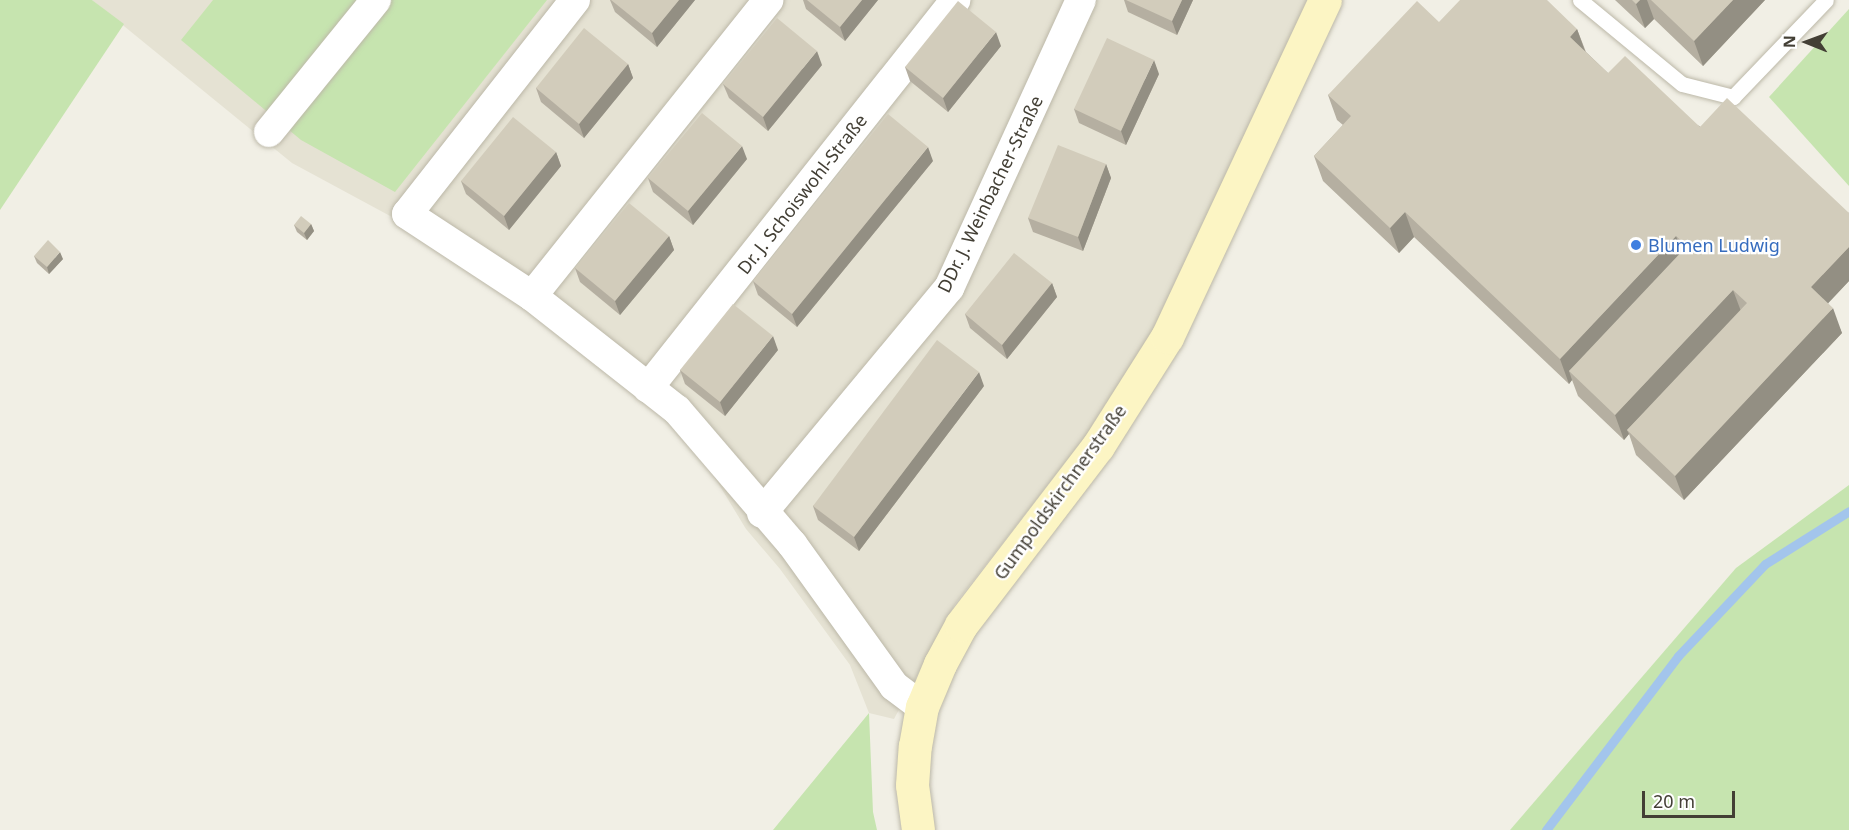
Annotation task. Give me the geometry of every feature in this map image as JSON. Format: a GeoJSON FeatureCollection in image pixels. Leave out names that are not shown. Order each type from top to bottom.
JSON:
{"type":"FeatureCollection","features":[{"type":"Feature","properties":{"kind":"street"},"geometry":{"type":"LineString","coordinates":[[268,132],[376,0]]}},
{"type":"Feature","properties":{"kind":"street"},"geometry":{"type":"LineString","coordinates":[[575,0],[407,214],[532,297],[676,410],[762,513],[792,544],[894,686],[922,707]]}},
{"type":"Feature","properties":{"kind":"street"},"geometry":{"type":"LineString","coordinates":[[532,297],[768,0]]}},
{"type":"Feature","properties":{"kind":"street","name":"Dr. J. Schoiswohl-Straße"},"geometry":{"type":"LineString","coordinates":[[648,388],[955,0]]}},
{"type":"Feature","properties":{"kind":"street","name":"DDr. J. Weinbacher-Straße"},"geometry":{"type":"LineString","coordinates":[[762,513],[949,288],[1081,0]]}},
{"type":"Feature","properties":{"kind":"street","name":"Gumpoldskirchnerstraße"},"geometry":{"type":"LineString","coordinates":[[918,830],[912,785],[922,707],[961,625],[1098,446],[1167,337],[1325,0]]}},
{"type":"Feature","properties":{"kind":"lane"},"geometry":{"type":"LineString","coordinates":[[1580,0],[1682,84],[1733,96],[1826,0]]}},
{"type":"Feature","properties":{"kind":"shaded area"},"geometry":{"type":"Polygon","coordinates":[[[92,0],[1312,0],[1131,378],[955,604],[894,719],[869,713],[850,665],[780,569],[746,529],[698,450],[625,382],[442,244],[292,163],[92,0]]]}},
{"type":"Feature","properties":{"kind":"green space"},"geometry":{"type":"Polygon","coordinates":[[[0,0],[92,0],[124,24],[0,210],[0,0]]]}},
{"type":"Feature","properties":{"kind":"green space"},"geometry":{"type":"Polygon","coordinates":[[[213,0],[547,0],[395,192],[301,140],[181,40],[213,0]]]}},
{"type":"Feature","properties":{"kind":"green space"},"geometry":{"type":"Polygon","coordinates":[[[1849,9],[1849,186],[1769,97],[1849,9]]]}},
{"type":"Feature","properties":{"kind":"green space"},"geometry":{"type":"Polygon","coordinates":[[[1849,485],[1849,830],[1510,830],[1736,568],[1849,485]]]}},
{"type":"Feature","properties":{"kind":"green space"},"geometry":{"type":"Polygon","coordinates":[[[869,713],[873,812],[877,830],[773,830],[869,713]]]}},
{"type":"Feature","properties":{"kind":"building"},"geometry":{"type":"Polygon","coordinates":[[[611,0],[679,0],[652,33],[611,0]]]}},
{"type":"Feature","properties":{"kind":"building"},"geometry":{"type":"Polygon","coordinates":[[[807,0],[862,0],[840,27],[807,0]]]}},
{"type":"Feature","properties":{"kind":"building"},"geometry":{"type":"Polygon","coordinates":[[[1126,0],[1182,0],[1172,21],[1126,0]]]}},
{"type":"Feature","properties":{"kind":"building","name":"Blumen Ludwig"},"geometry":{"type":"Polygon","coordinates":[[[1460,0],[1547,0],[1577,29],[1570,37],[1608,73],[1625,56],[1700,127],[1727,98],[1849,213],[1849,247],[1811,287],[1833,308],[1675,476],[1627,430],[1747,303],[1733,290],[1615,415],[1569,371],[1687,246],[1676,236],[1560,359],[1405,212],[1390,228],[1314,156],[1351,116],[1328,95],[1417,1],[1439,22],[1460,0]]]}},
{"type":"Feature","properties":{"kind":"building"},"geometry":{"type":"Polygon","coordinates":[[[1651,0],[1733,0],[1694,41],[1651,0]]]}},
{"type":"Feature","properties":{"kind":"building"},"geometry":{"type":"Polygon","coordinates":[[[958,1],[996,32],[943,98],[905,67],[958,1]]]}},
{"type":"Feature","properties":{"kind":"building"},"geometry":{"type":"Polygon","coordinates":[[[777,18],[817,51],[763,117],[723,84],[777,18]]]}},
{"type":"Feature","properties":{"kind":"building"},"geometry":{"type":"Polygon","coordinates":[[[584,28],[628,64],[579,124],[536,88],[584,28]]]}},
{"type":"Feature","properties":{"kind":"building"},"geometry":{"type":"Polygon","coordinates":[[[1107,38],[1154,60],[1121,131],[1074,109],[1107,38]]]}},
{"type":"Feature","properties":{"kind":"building"},"geometry":{"type":"Polygon","coordinates":[[[702,113],[742,146],[688,211],[648,178],[702,113]]]}},
{"type":"Feature","properties":{"kind":"building"},"geometry":{"type":"Polygon","coordinates":[[[888,114],[928,147],[792,314],[753,281],[888,114]]]}},
{"type":"Feature","properties":{"kind":"building"},"geometry":{"type":"Polygon","coordinates":[[[513,117],[556,152],[504,216],[461,181],[513,117]]]}},
{"type":"Feature","properties":{"kind":"building"},"geometry":{"type":"Polygon","coordinates":[[[1058,145],[1106,164],[1078,237],[1028,218],[1058,145]]]}},
{"type":"Feature","properties":{"kind":"building"},"geometry":{"type":"Polygon","coordinates":[[[629,203],[669,236],[615,301],[575,268],[629,203]]]}},
{"type":"Feature","properties":{"kind":"building"},"geometry":{"type":"Polygon","coordinates":[[[301,216],[311,224],[304,233],[294,225],[301,216]]]}},
{"type":"Feature","properties":{"kind":"building"},"geometry":{"type":"Polygon","coordinates":[[[48,240],[60,252],[47,267],[34,256],[48,240]]]}},
{"type":"Feature","properties":{"kind":"building"},"geometry":{"type":"Polygon","coordinates":[[[1014,253],[1052,283],[1002,345],[965,314],[1014,253]]]}},
{"type":"Feature","properties":{"kind":"building"},"geometry":{"type":"Polygon","coordinates":[[[733,304],[773,336],[720,402],[680,370],[733,304]]]}},
{"type":"Feature","properties":{"kind":"building"},"geometry":{"type":"Polygon","coordinates":[[[937,340],[979,372],[854,537],[813,506],[937,340]]]}},
{"type":"Feature","properties":{"kind":"waterway"},"geometry":{"type":"LineString","coordinates":[[1546,830],[1678,656],[1765,564],[1849,511]]}},
{"type":"Feature","properties":{"kind":"place","name":"Blumen Ludwig"},"geometry":{"type":"Point","coordinates":[1636,245]}}]}
